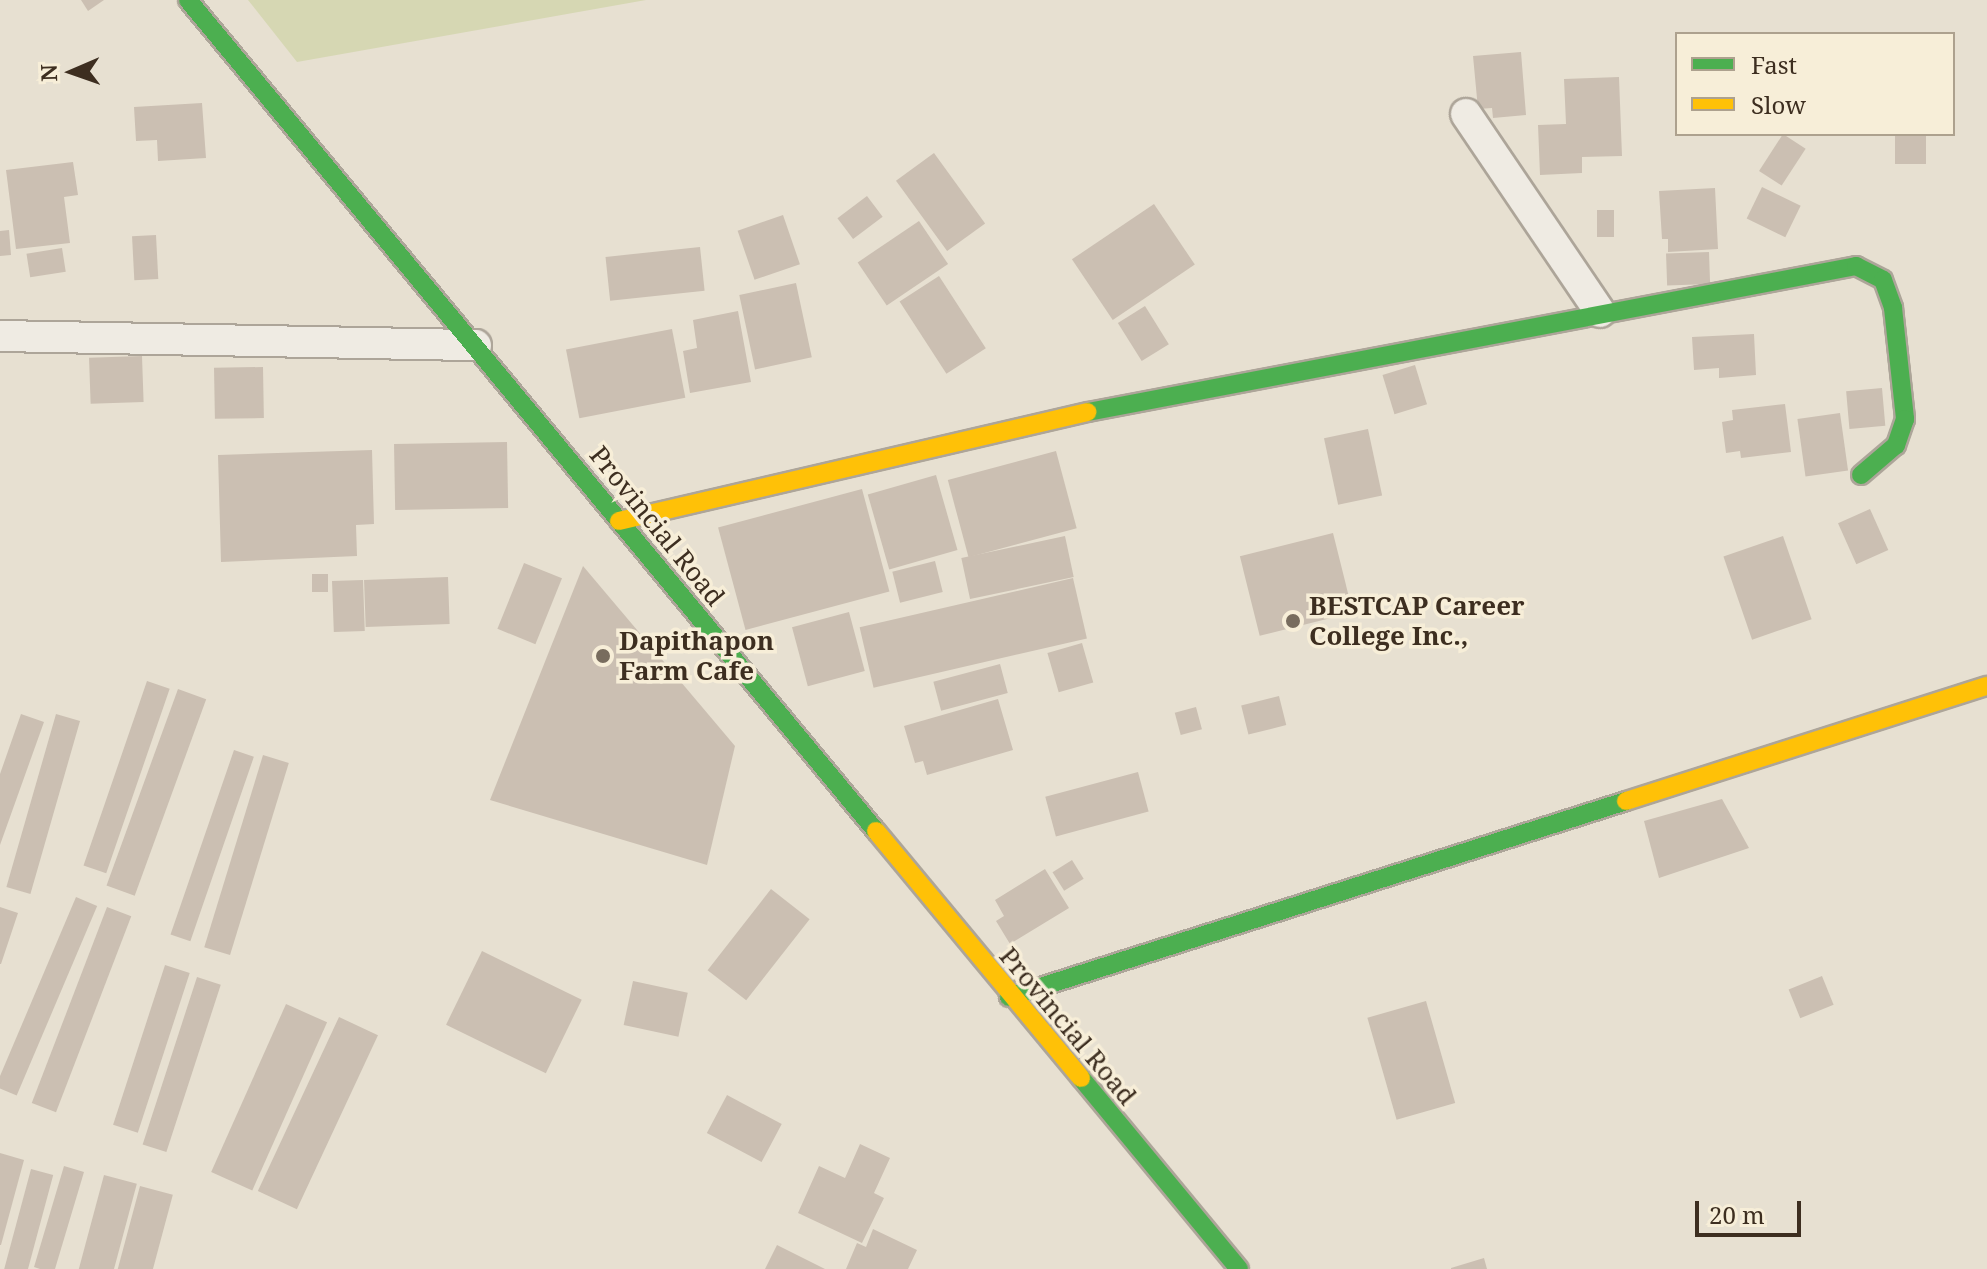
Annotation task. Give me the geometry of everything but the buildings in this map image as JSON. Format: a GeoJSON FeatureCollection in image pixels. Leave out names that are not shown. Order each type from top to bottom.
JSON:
{"type":"FeatureCollection","features":[{"type":"Feature","properties":{"kind":"street","name":"Provincial Road"},"geometry":{"type":"LineString","coordinates":[[188,0],[476,345],[1009,997],[1239,1269]]}},
{"type":"Feature","properties":{"kind":"street"},"geometry":{"type":"LineString","coordinates":[[1466,114],[1600,312]]}},
{"type":"Feature","properties":{"kind":"street"},"geometry":{"type":"LineString","coordinates":[[619,521],[1128,403],[1856,266],[1883,280],[1893,308],[1905,419],[1896,445],[1861,475]]}},
{"type":"Feature","properties":{"kind":"street"},"geometry":{"type":"LineString","coordinates":[[0,336],[476,345]]}},
{"type":"Feature","properties":{"kind":"street"},"geometry":{"type":"LineString","coordinates":[[1009,997],[1987,686]]}},
{"type":"Feature","properties":{"kind":"green space"},"geometry":{"type":"Polygon","coordinates":[[[248,0],[646,0],[297,62],[248,0]]]}},
{"type":"Feature","properties":{"kind":"traffic: fast"},"geometry":{"type":"LineString","coordinates":[[188,0],[876,831]]}},
{"type":"Feature","properties":{"kind":"traffic: fast"},"geometry":{"type":"LineString","coordinates":[[1088,412],[1856,266],[1883,280],[1893,308],[1905,419],[1896,445],[1861,475]]}},
{"type":"Feature","properties":{"kind":"traffic: fast"},"geometry":{"type":"LineString","coordinates":[[1009,997],[1626,801]]}},
{"type":"Feature","properties":{"kind":"traffic: fast"},"geometry":{"type":"LineString","coordinates":[[1081,1078],[1239,1269]]}},
{"type":"Feature","properties":{"kind":"traffic: slow"},"geometry":{"type":"LineString","coordinates":[[619,521],[1088,412]]}},
{"type":"Feature","properties":{"kind":"traffic: slow"},"geometry":{"type":"LineString","coordinates":[[1626,801],[1987,686]]}},
{"type":"Feature","properties":{"kind":"traffic: slow"},"geometry":{"type":"LineString","coordinates":[[876,831],[1081,1078]]}},
{"type":"Feature","properties":{"kind":"place","name":"BESTCAP Career College Inc.,"},"geometry":{"type":"Point","coordinates":[1293,621]}},
{"type":"Feature","properties":{"kind":"place","name":"Dapithapon Farm Cafe"},"geometry":{"type":"Point","coordinates":[603,656]}}]}
